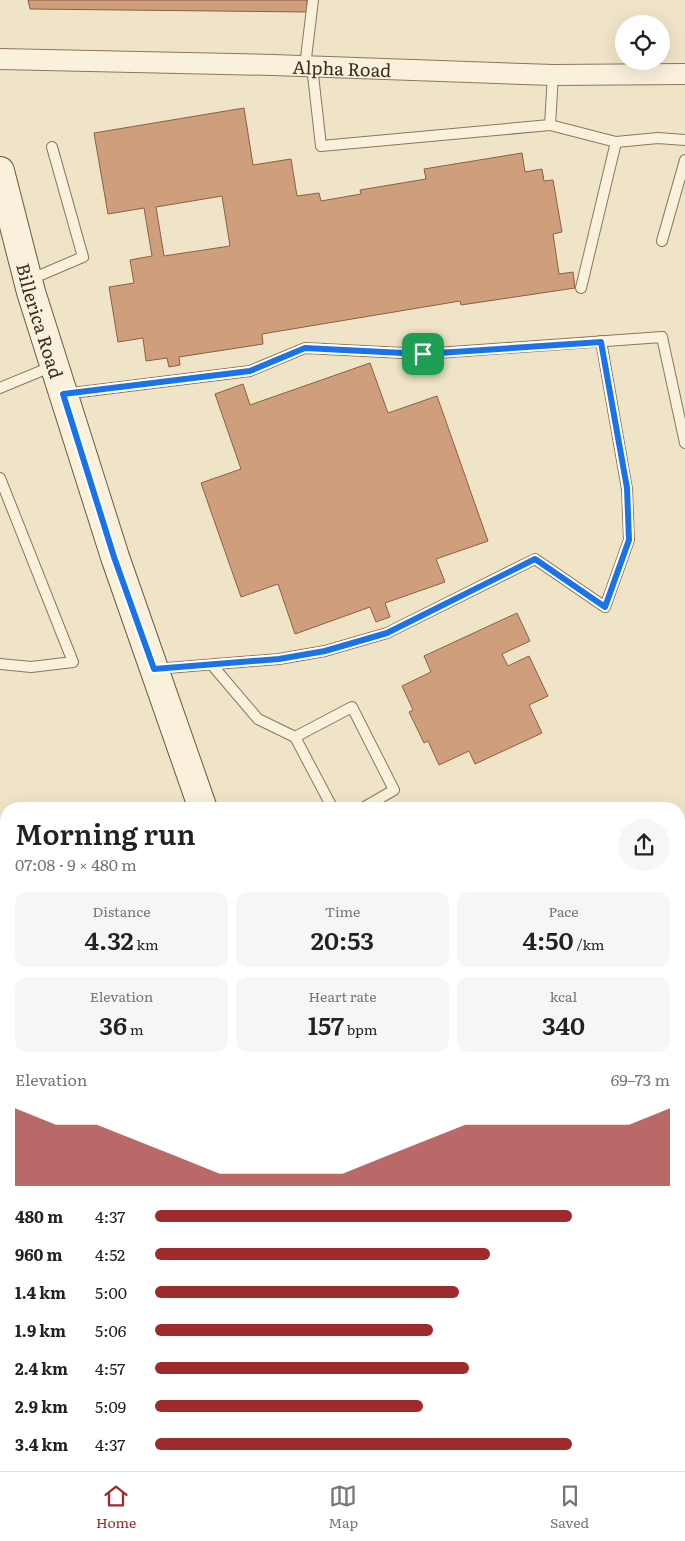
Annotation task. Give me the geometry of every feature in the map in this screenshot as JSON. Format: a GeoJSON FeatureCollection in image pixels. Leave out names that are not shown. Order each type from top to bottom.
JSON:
{"type":"FeatureCollection","features":[{"type":"Feature","properties":{"kind":"main road","name":"Billerica Road"},"geometry":{"type":"LineString","coordinates":[[0,171],[28,281],[114,557],[201,802]]}},
{"type":"Feature","properties":{"kind":"street","name":"Alpha Road"},"geometry":{"type":"LineString","coordinates":[[0,59],[309,66],[554,75],[685,74]]}},
{"type":"Feature","properties":{"kind":"lane"},"geometry":{"type":"LineString","coordinates":[[314,0],[309,66],[321,146],[550,125],[616,142],[658,138],[685,140]]}},
{"type":"Feature","properties":{"kind":"lane"},"geometry":{"type":"LineString","coordinates":[[550,125],[554,75]]}},
{"type":"Feature","properties":{"kind":"lane"},"geometry":{"type":"LineString","coordinates":[[581,288],[616,142]]}},
{"type":"Feature","properties":{"kind":"lane"},"geometry":{"type":"LineString","coordinates":[[28,281],[84,258],[52,146]]}},
{"type":"Feature","properties":{"kind":"lane"},"geometry":{"type":"LineString","coordinates":[[662,241],[685,160]]}},
{"type":"Feature","properties":{"kind":"lane"},"geometry":{"type":"LineString","coordinates":[[63,394],[250,371],[305,348],[423,354],[662,337],[685,443]]}},
{"type":"Feature","properties":{"kind":"lane"},"geometry":{"type":"LineString","coordinates":[[154,669],[279,659],[316,653],[387,633],[535,559],[605,607],[629,540],[627,488],[601,342]]}},
{"type":"Feature","properties":{"kind":"lane"},"geometry":{"type":"LineString","coordinates":[[0,388],[54,365]]}},
{"type":"Feature","properties":{"kind":"lane"},"geometry":{"type":"LineString","coordinates":[[0,478],[73,662],[31,667],[0,664]]}},
{"type":"Feature","properties":{"kind":"lane"},"geometry":{"type":"LineString","coordinates":[[212,665],[258,719],[295,737],[328,802]]}},
{"type":"Feature","properties":{"kind":"lane"},"geometry":{"type":"LineString","coordinates":[[295,737],[352,707],[394,790],[373,802]]}},
{"type":"Feature","properties":{"kind":"building"},"geometry":{"type":"Polygon","coordinates":[[[28,0],[307,0],[307,12],[30,9],[28,0]]]}},
{"type":"Feature","properties":{"kind":"building"},"geometry":{"type":"Polygon","coordinates":[[[244,108],[253,165],[291,159],[297,196],[319,193],[321,201],[361,194],[360,190],[426,179],[424,169],[522,153],[525,172],[542,169],[544,181],[553,180],[562,232],[553,234],[559,274],[573,272],[575,288],[461,305],[460,301],[262,334],[263,344],[179,357],[180,365],[169,367],[167,358],[146,361],[143,338],[118,342],[109,287],[134,283],[130,260],[152,256],[144,208],[108,214],[94,133],[244,108]],[[222,196],[156,207],[164,256],[230,246],[222,196]]]}},
{"type":"Feature","properties":{"kind":"building"},"geometry":{"type":"Polygon","coordinates":[[[370,363],[388,413],[437,396],[488,541],[436,559],[445,582],[385,603],[390,617],[376,622],[370,607],[295,634],[278,584],[241,597],[201,483],[241,469],[215,394],[243,384],[250,405],[370,363]]]}},
{"type":"Feature","properties":{"kind":"building"},"geometry":{"type":"Polygon","coordinates":[[[517,613],[530,641],[502,654],[508,666],[529,656],[548,696],[529,705],[542,733],[475,764],[469,751],[439,765],[428,741],[424,743],[409,712],[413,710],[402,686],[431,672],[424,656],[517,613]]]}},
{"type":"Feature","properties":{"kind":"route"},"geometry":{"type":"LineString","coordinates":[[601,342],[627,488],[629,540],[605,607],[535,559],[387,633],[325,651],[279,659],[154,669],[114,557],[63,394],[250,371],[305,348],[423,354],[601,342]]}}]}
